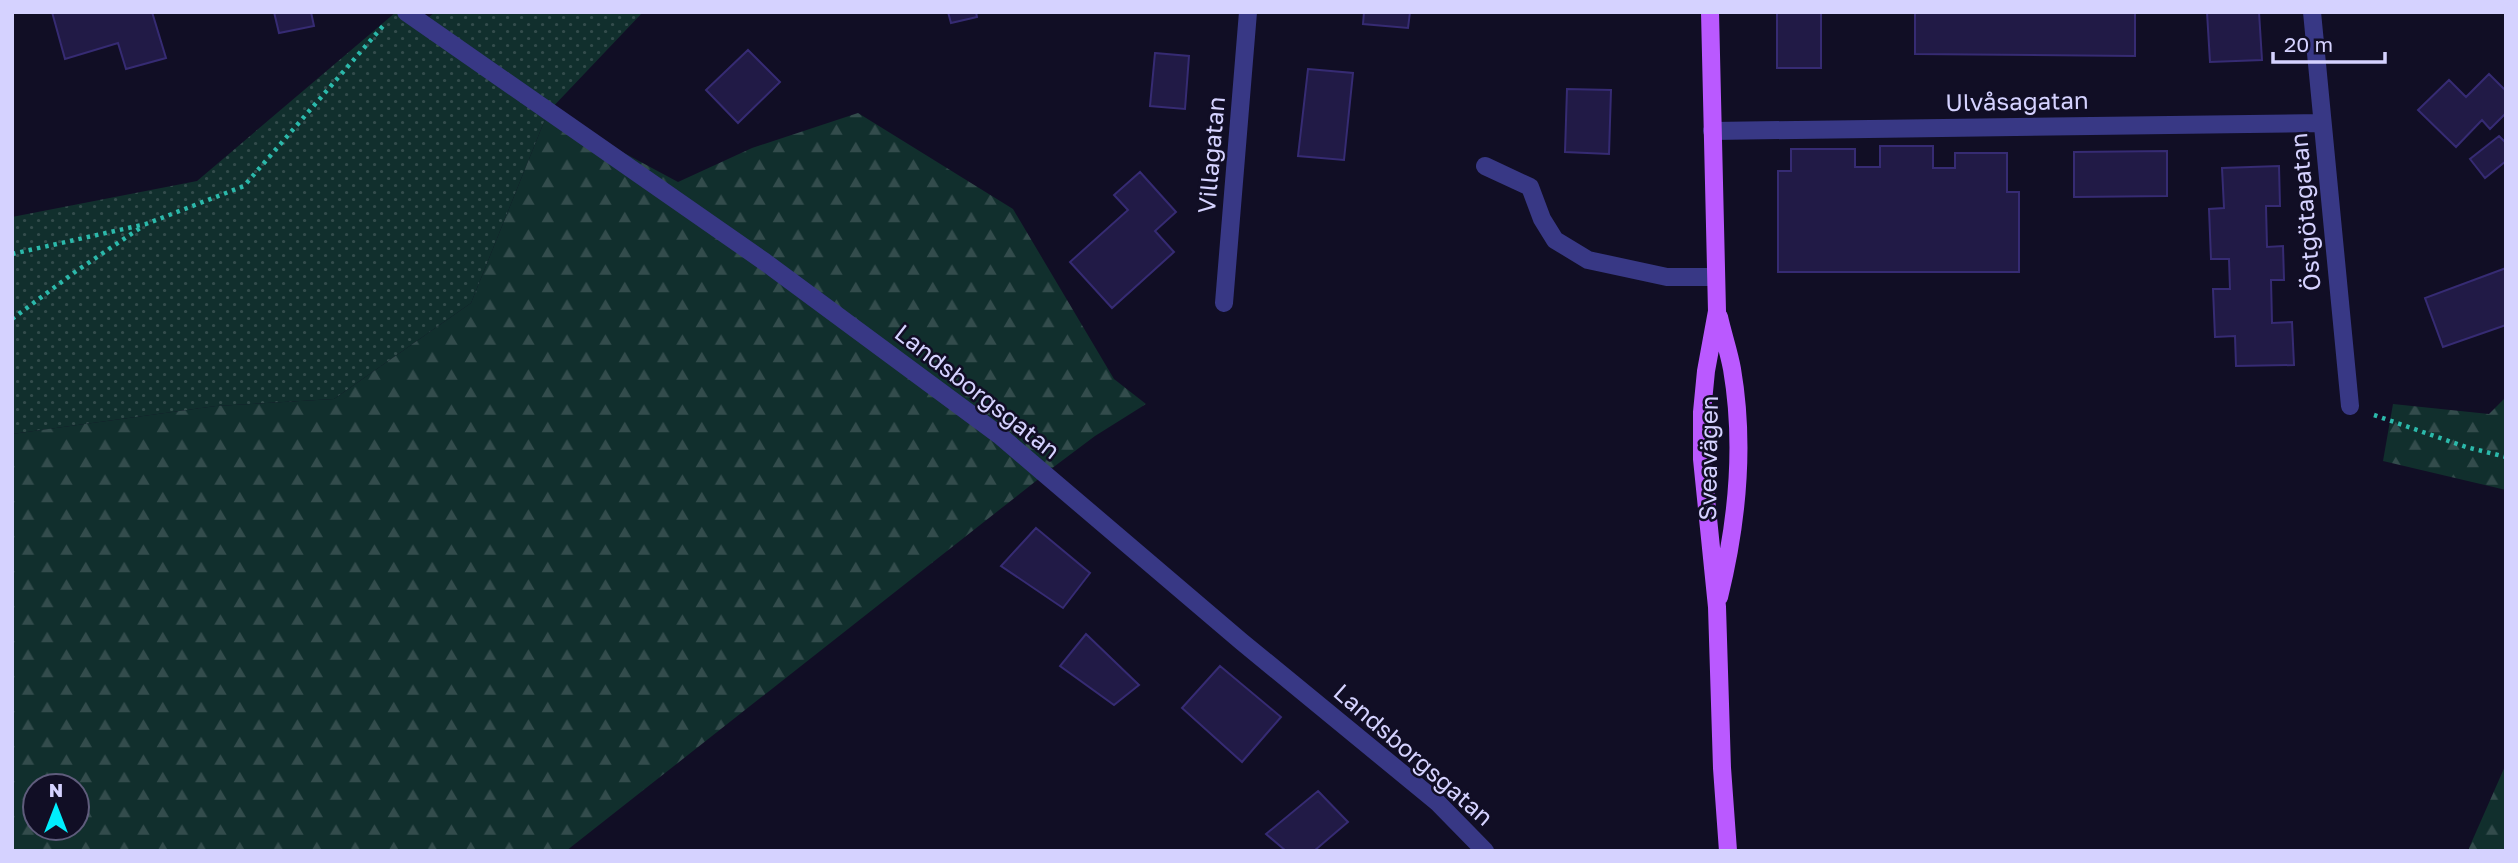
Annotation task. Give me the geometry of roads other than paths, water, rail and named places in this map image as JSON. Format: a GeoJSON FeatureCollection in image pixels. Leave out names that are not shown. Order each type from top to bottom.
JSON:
{"type":"FeatureCollection","features":[{"type":"Feature","properties":{"kind":"main road","name":"Sveavägen"},"geometry":{"type":"LineString","coordinates":[[1710,12],[1717,311],[1706,371],[1703,471],[1717,607],[1722,768],[1728,851]]}},
{"type":"Feature","properties":{"kind":"main road","name":"Sveavägen"},"geometry":{"type":"LineString","coordinates":[[1717,311],[1732,368],[1738,457],[1735,514],[1717,607]]}},
{"type":"Feature","properties":{"kind":"street","name":"Landsborgsgatan"},"geometry":{"type":"LineString","coordinates":[[406,12],[765,262],[999,435],[1242,642],[1437,802],[1485,851]]}},
{"type":"Feature","properties":{"kind":"street","name":"Villagatan"},"geometry":{"type":"LineString","coordinates":[[1224,303],[1248,12]]}},
{"type":"Feature","properties":{"kind":"street","name":"Östgötagatan"},"geometry":{"type":"LineString","coordinates":[[2312,12],[2350,406]]}},
{"type":"Feature","properties":{"kind":"street","name":"Ulvåsagatan"},"geometry":{"type":"LineString","coordinates":[[1712,131],[2322,123]]}},
{"type":"Feature","properties":{"kind":"street"},"geometry":{"type":"LineString","coordinates":[[1485,166],[1530,187],[1542,219],[1556,240],[1588,260],[1667,277],[1716,276]]}}]}
